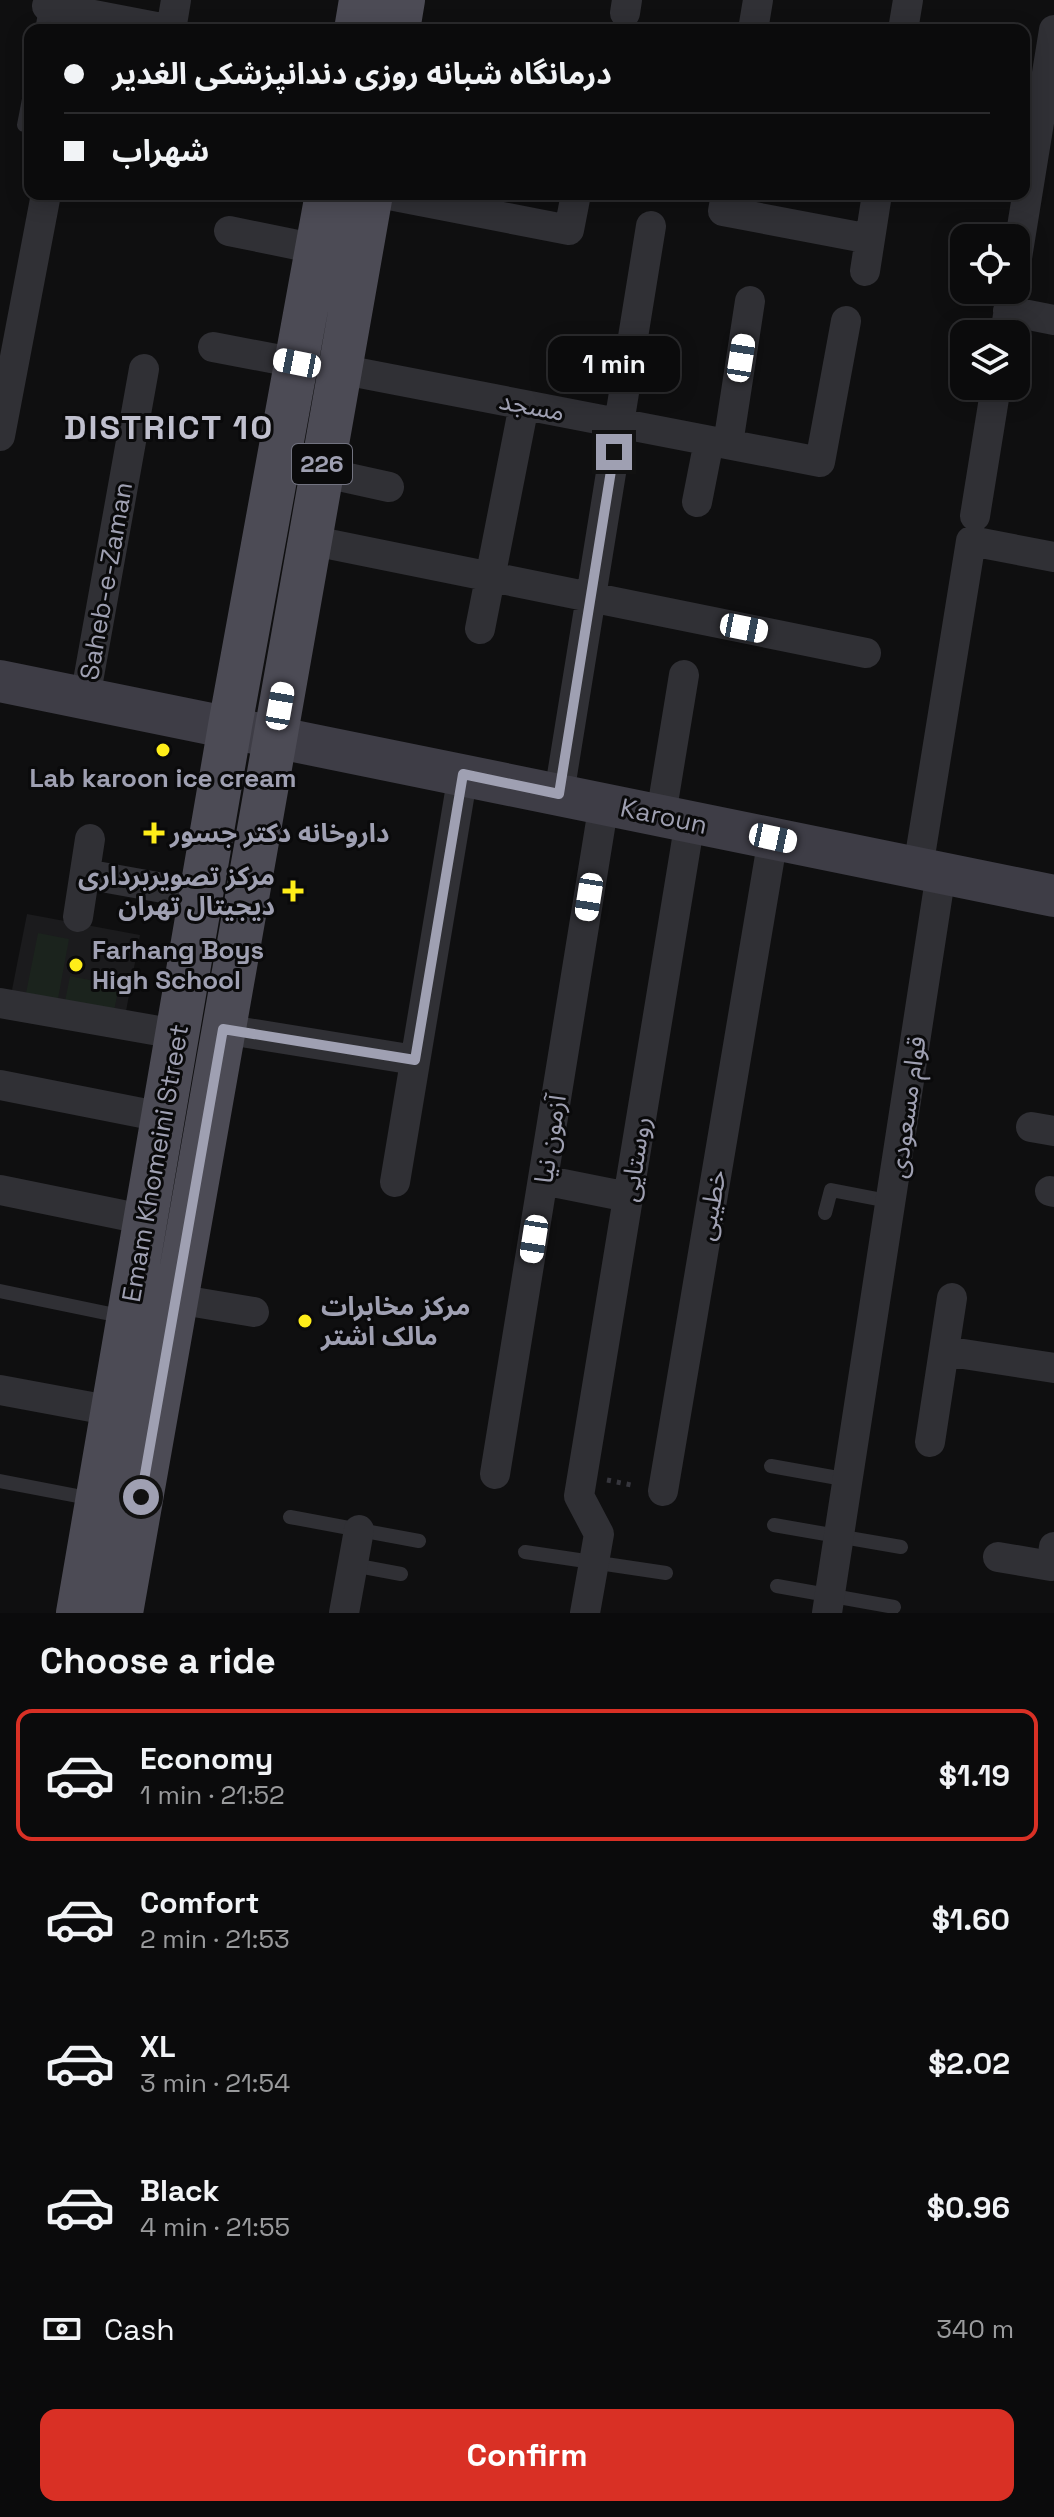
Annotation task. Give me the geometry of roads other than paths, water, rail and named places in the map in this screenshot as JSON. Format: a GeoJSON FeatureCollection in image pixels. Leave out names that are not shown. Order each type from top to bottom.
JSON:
{"type":"FeatureCollection","features":[{"type":"Feature","properties":{"kind":"main road"},"geometry":{"type":"LineString","coordinates":[[357,24],[361,0]]}},
{"type":"Feature","properties":{"kind":"main road"},"geometry":{"type":"LineString","coordinates":[[399,24],[403,0]]}},
{"type":"Feature","properties":{"kind":"main road","name":"Emam Khomeini Street"},"geometry":{"type":"LineString","coordinates":[[121,1613],[321,472],[317,249],[326,200]]}},
{"type":"Feature","properties":{"kind":"main road","name":"Emam Khomeini Street"},"geometry":{"type":"LineString","coordinates":[[78,1613],[230,726],[318,366],[369,200]]}},
{"type":"Feature","properties":{"kind":"main road"},"geometry":{"type":"LineString","coordinates":[[0,681],[230,726]]}},
{"type":"Feature","properties":{"kind":"main road","name":"Karoun"},"geometry":{"type":"LineString","coordinates":[[230,726],[1054,896]]}},
{"type":"Feature","properties":{"kind":"street"},"geometry":{"type":"LineString","coordinates":[[172,24],[176,0]]}},
{"type":"Feature","properties":{"kind":"street"},"geometry":{"type":"LineString","coordinates":[[754,24],[758,0]]}},
{"type":"Feature","properties":{"kind":"street"},"geometry":{"type":"LineString","coordinates":[[904,24],[908,0]]}},
{"type":"Feature","properties":{"kind":"street"},"geometry":{"type":"LineString","coordinates":[[45,12],[129,24]]}},
{"type":"Feature","properties":{"kind":"street"},"geometry":{"type":"LineString","coordinates":[[1030,178],[1054,30]]}},
{"type":"Feature","properties":{"kind":"street"},"geometry":{"type":"LineString","coordinates":[[0,436],[14,287],[44,200]]}},
{"type":"Feature","properties":{"kind":"street"},"geometry":{"type":"LineString","coordinates":[[415,200],[569,230],[575,200]]}},
{"type":"Feature","properties":{"kind":"street"},"geometry":{"type":"LineString","coordinates":[[725,200],[723,211],[870,239]]}},
{"type":"Feature","properties":{"kind":"street"},"geometry":{"type":"LineString","coordinates":[[865,271],[876,200]]}},
{"type":"Feature","properties":{"kind":"street"},"geometry":{"type":"LineString","coordinates":[[1022,224],[1026,200]]}},
{"type":"Feature","properties":{"kind":"street"},"geometry":{"type":"LineString","coordinates":[[559,794],[651,226]]}},
{"type":"Feature","properties":{"kind":"street"},"geometry":{"type":"LineString","coordinates":[[229,231],[317,249]]}},
{"type":"Feature","properties":{"kind":"street"},"geometry":{"type":"LineString","coordinates":[[697,502],[719,442],[750,301]]}},
{"type":"Feature","properties":{"kind":"street"},"geometry":{"type":"LineString","coordinates":[[1008,312],[1054,320]]}},
{"type":"Feature","properties":{"kind":"street","name":"مسجد"},"geometry":{"type":"LineString","coordinates":[[213,347],[820,462],[846,321]]}},
{"type":"Feature","properties":{"kind":"street","name":"Saheb-e-Zaman"},"geometry":{"type":"LineString","coordinates":[[85,698],[144,369]]}},
{"type":"Feature","properties":{"kind":"street","name":"قوام مسعودی"},"geometry":{"type":"LineString","coordinates":[[829,1604],[893,1202],[929,871],[973,528],[994,400]]}},
{"type":"Feature","properties":{"kind":"street"},"geometry":{"type":"LineString","coordinates":[[480,629],[524,405]]}},
{"type":"Feature","properties":{"kind":"street"},"geometry":{"type":"LineString","coordinates":[[321,472],[389,487]]}},
{"type":"Feature","properties":{"kind":"street"},"geometry":{"type":"LineString","coordinates":[[973,528],[1054,557]]}},
{"type":"Feature","properties":{"kind":"street"},"geometry":{"type":"LineString","coordinates":[[309,540],[866,653]]}},
{"type":"Feature","properties":{"kind":"street","name":"روستایی"},"geometry":{"type":"LineString","coordinates":[[594,1563],[599,1534],[581,1486],[628,1197],[676,818],[684,675]]}},
{"type":"Feature","properties":{"kind":"street"},"geometry":{"type":"LineString","coordinates":[[395,1182],[463,774]]}},
{"type":"Feature","properties":{"kind":"street","name":"آزمون نیا"},"geometry":{"type":"LineString","coordinates":[[495,1474],[604,803]]}},
{"type":"Feature","properties":{"kind":"street","name":"خطیبی"},"geometry":{"type":"LineString","coordinates":[[663,1491],[773,838]]}},
{"type":"Feature","properties":{"kind":"street"},"geometry":{"type":"LineString","coordinates":[[78,917],[90,839]]}},
{"type":"Feature","properties":{"kind":"street"},"geometry":{"type":"LineString","coordinates":[[85,874],[202,895]]}},
{"type":"Feature","properties":{"kind":"street"},"geometry":{"type":"LineString","coordinates":[[0,1003],[176,1034]]}},
{"type":"Feature","properties":{"kind":"street"},"geometry":{"type":"LineString","coordinates":[[223,1029],[415,1060]]}},
{"type":"Feature","properties":{"kind":"street"},"geometry":{"type":"LineString","coordinates":[[0,1085],[162,1117]]}},
{"type":"Feature","properties":{"kind":"street"},"geometry":{"type":"LineString","coordinates":[[543,1180],[628,1197]]}},
{"type":"Feature","properties":{"kind":"street"},"geometry":{"type":"LineString","coordinates":[[0,1190],[147,1220]]}},
{"type":"Feature","properties":{"kind":"street"},"geometry":{"type":"LineString","coordinates":[[930,1442],[952,1298]]}},
{"type":"Feature","properties":{"kind":"street"},"geometry":{"type":"LineString","coordinates":[[176,1299],[254,1312]]}},
{"type":"Feature","properties":{"kind":"street"},"geometry":{"type":"LineString","coordinates":[[944,1351],[1054,1368]]}},
{"type":"Feature","properties":{"kind":"street"},"geometry":{"type":"LineString","coordinates":[[0,1390],[113,1411]]}},
{"type":"Feature","properties":{"kind":"street"},"geometry":{"type":"LineString","coordinates":[[350,1612],[359,1530]]}},
{"type":"Feature","properties":{"kind":"street"},"geometry":{"type":"LineString","coordinates":[[998,1557],[1051,1566],[1054,1547]]}},
{"type":"Feature","properties":{"kind":"street"},"geometry":{"type":"LineString","coordinates":[[585,1613],[594,1563]]}},
{"type":"Feature","properties":{"kind":"lane"},"geometry":{"type":"LineString","coordinates":[[825,1213],[831,1190],[893,1202]]}},
{"type":"Feature","properties":{"kind":"lane"},"geometry":{"type":"LineString","coordinates":[[0,1291],[129,1318]]}},
{"type":"Feature","properties":{"kind":"lane"},"geometry":{"type":"LineString","coordinates":[[771,1466],[849,1480]]}},
{"type":"Feature","properties":{"kind":"lane"},"geometry":{"type":"LineString","coordinates":[[0,1481],[97,1500]]}},
{"type":"Feature","properties":{"kind":"lane"},"geometry":{"type":"LineString","coordinates":[[290,1517],[419,1541]]}},
{"type":"Feature","properties":{"kind":"lane"},"geometry":{"type":"LineString","coordinates":[[774,1525],[901,1547]]}},
{"type":"Feature","properties":{"kind":"lane"},"geometry":{"type":"LineString","coordinates":[[525,1552],[666,1573]]}},
{"type":"Feature","properties":{"kind":"lane"},"geometry":{"type":"LineString","coordinates":[[353,1565],[401,1574]]}},
{"type":"Feature","properties":{"kind":"lane"},"geometry":{"type":"LineString","coordinates":[[777,1586],[829,1604],[894,1607]]}},
{"type":"Feature","properties":{"kind":"place","name":"Lab karoon ice cream"},"geometry":{"type":"Point","coordinates":[163,750]}},
{"type":"Feature","properties":{"kind":"place","name":"داروخانه دکتر جسور"},"geometry":{"type":"Point","coordinates":[154,833]}},
{"type":"Feature","properties":{"kind":"place","name":"مرکز تصویربرداری دیجیتال تهران"},"geometry":{"type":"Point","coordinates":[293,891]}},
{"type":"Feature","properties":{"kind":"place","name":"Farhang Boys High School"},"geometry":{"type":"Point","coordinates":[76,965]}},
{"type":"Feature","properties":{"kind":"place","name":"مرکز مخابرات مالک اشتر"},"geometry":{"type":"Point","coordinates":[305,1321]}},
{"type":"Feature","properties":{"kind":"district","name":"DISTRICT 10"},"geometry":{"type":"Point","coordinates":[169,427]}}]}
